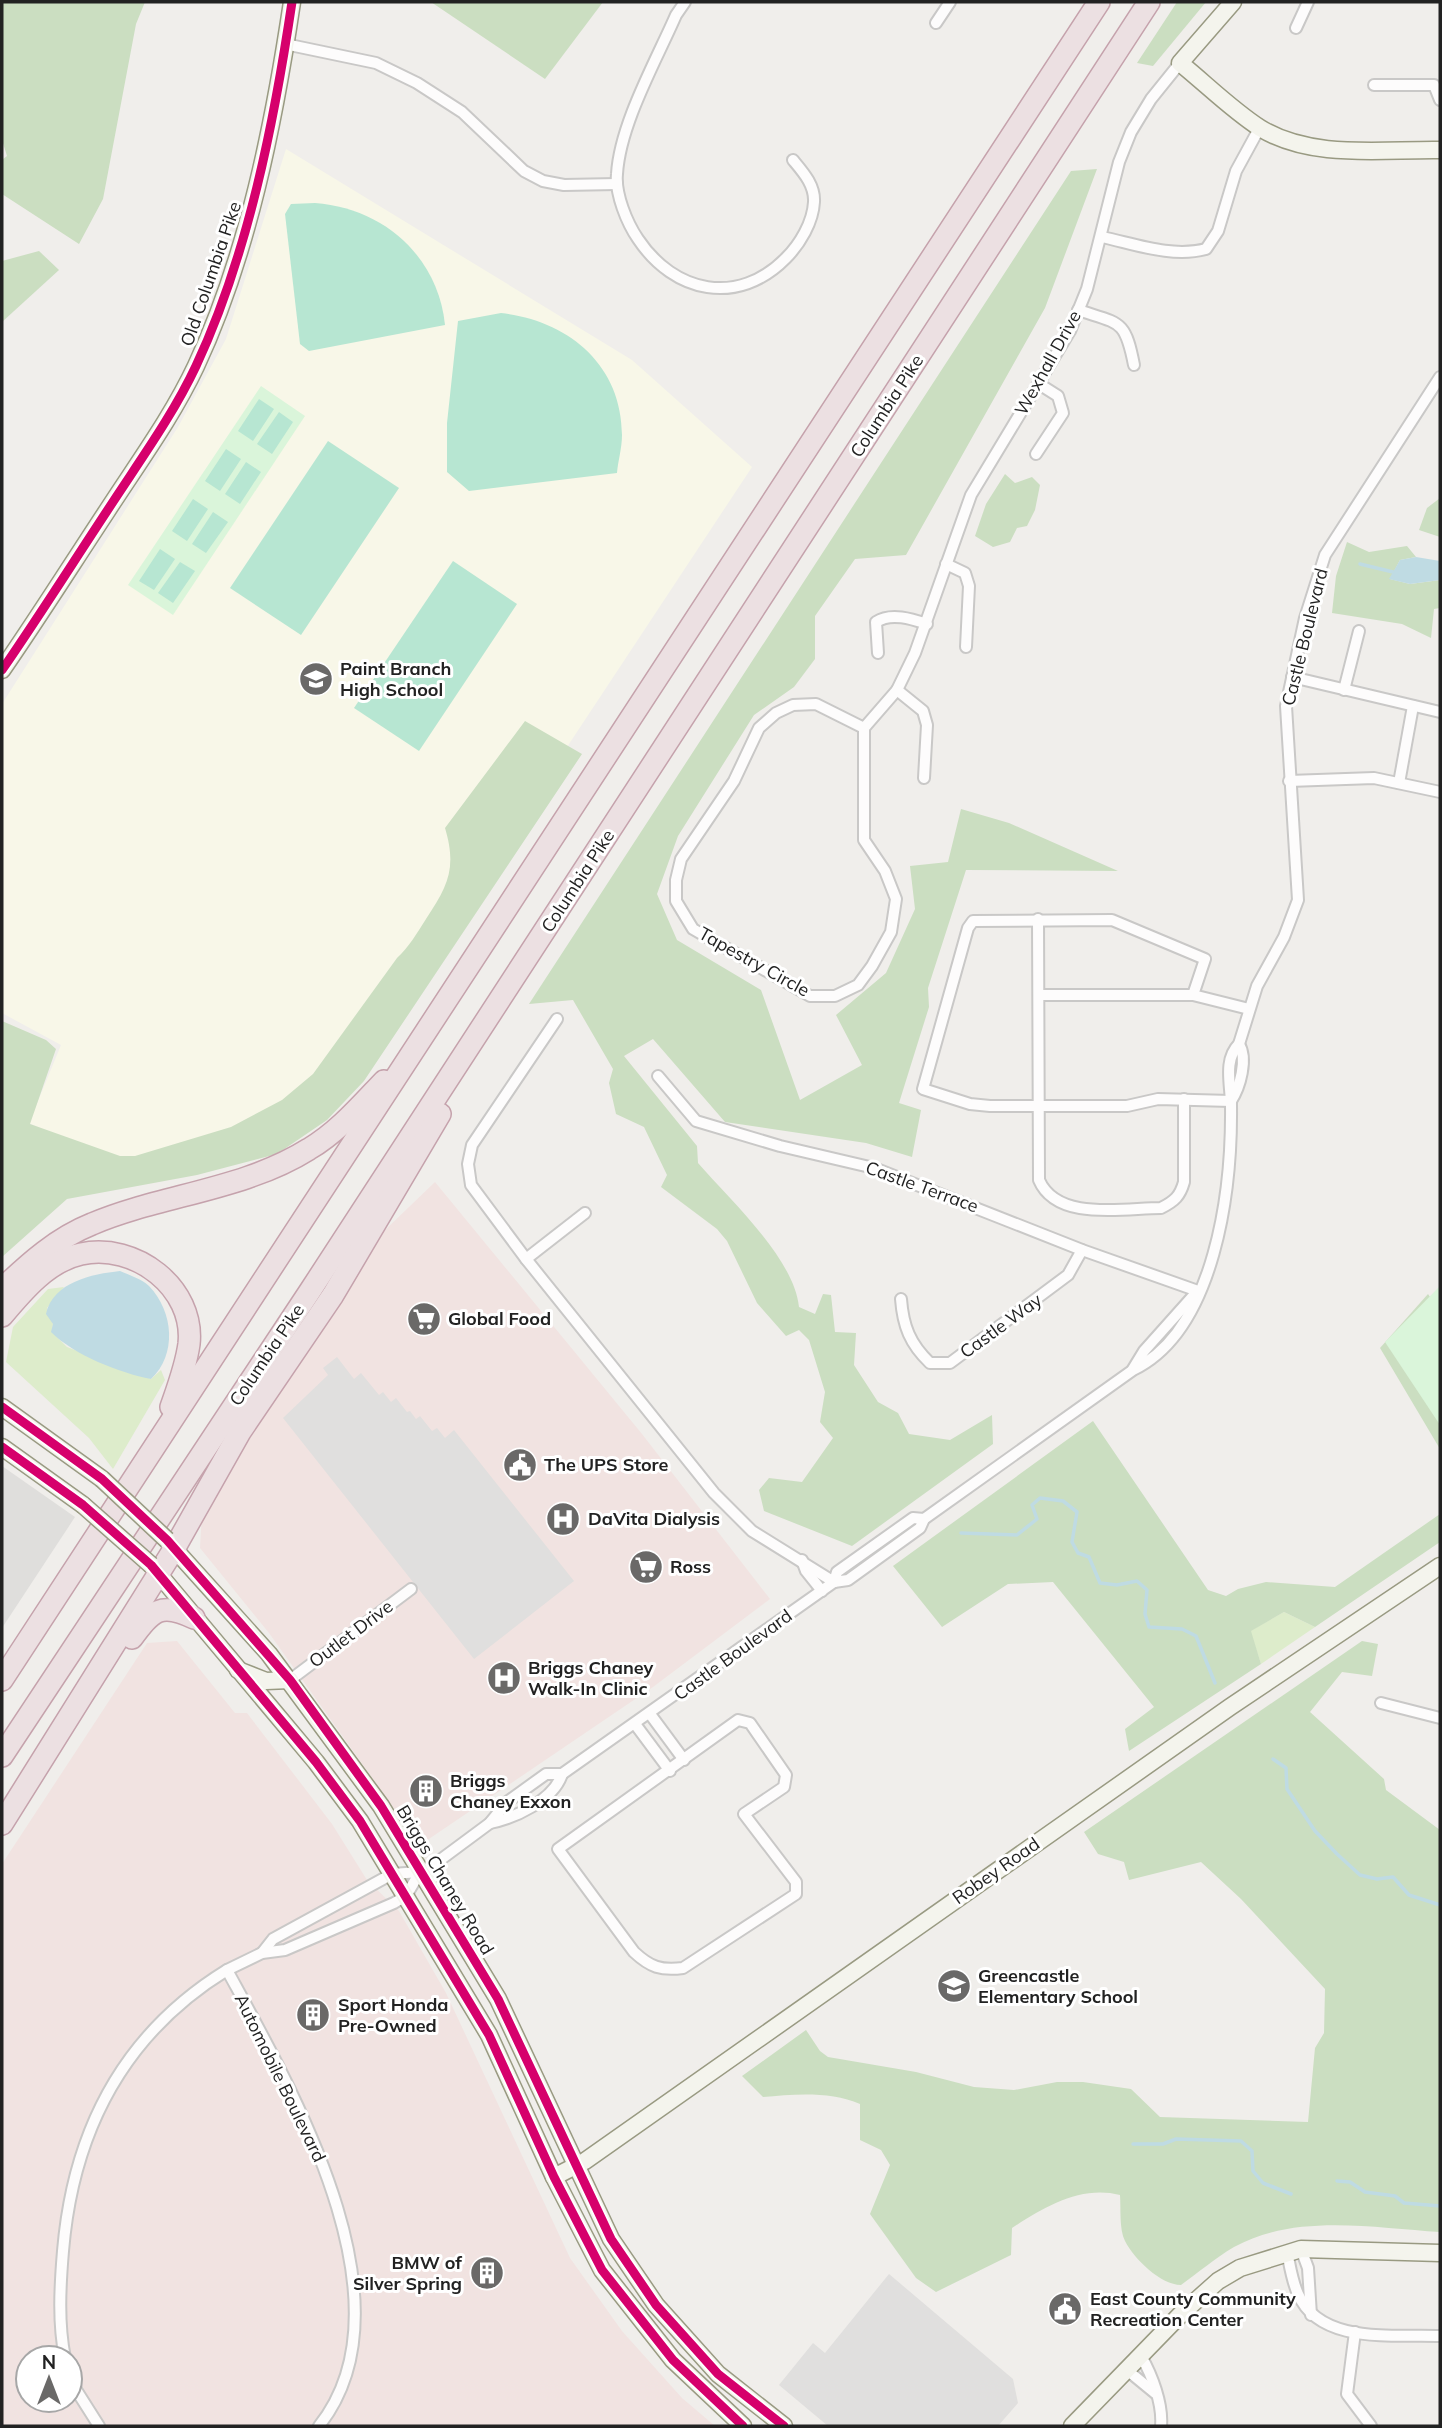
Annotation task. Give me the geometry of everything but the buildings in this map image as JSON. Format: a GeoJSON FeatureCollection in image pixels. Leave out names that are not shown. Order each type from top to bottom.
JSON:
{"type":"FeatureCollection","features":[{"type":"Feature","properties":{"kind":"highway"},"geometry":{"type":"LineString","coordinates":[[2,1680],[1099,2]]}},
{"type":"Feature","properties":{"kind":"highway","name":"Columbia Pike"},"geometry":{"type":"LineString","coordinates":[[2,1756],[519,971],[1149,2]]}},
{"type":"Feature","properties":{"kind":"highway"},"geometry":{"type":"LineString","coordinates":[[2,1824],[170,1544],[240,1432],[340,1283],[418,1152],[519,971]]}},
{"type":"Feature","properties":{"kind":"highway"},"geometry":{"type":"LineString","coordinates":[[2,1289],[39,1254],[92,1224],[225,1185],[309,1149],[349,1117],[419,1044]]}},
{"type":"Feature","properties":{"kind":"highway"},"geometry":{"type":"LineString","coordinates":[[2,1316],[24,1290],[57,1263],[82,1254],[111,1253],[134,1259],[159,1273],[177,1294],[186,1317],[189,1342],[184,1370],[161,1435]]}},
{"type":"Feature","properties":{"kind":"highway"},"geometry":{"type":"LineString","coordinates":[[38,1767],[148,1616],[160,1610],[176,1609],[194,1618]]}},
{"type":"Feature","properties":{"kind":"main road","name":"Old Columbia Pike"},"geometry":{"type":"LineString","coordinates":[[2,670],[163,425],[195,367],[220,308],[251,203],[272,122],[292,2]]}},
{"type":"Feature","properties":{"kind":"main road","name":"Wexhall Drive"},"geometry":{"type":"LineString","coordinates":[[1180,63],[1233,2]]}},
{"type":"Feature","properties":{"kind":"main road"},"geometry":{"type":"LineString","coordinates":[[1180,63],[1260,127],[1288,141],[1318,148],[1440,150]]}},
{"type":"Feature","properties":{"kind":"main road","name":"Briggs Chaney Road"},"geometry":{"type":"LineString","coordinates":[[2,1407],[102,1479],[170,1544],[290,1680],[382,1806],[498,1998],[611,2239],[656,2305],[718,2374],[784,2426]]}},
{"type":"Feature","properties":{"kind":"main road"},"geometry":{"type":"LineString","coordinates":[[2,1447],[83,1505],[155,1569],[236,1670],[316,1762],[360,1821],[489,2035],[554,2177],[602,2270],[629,2308],[673,2360],[743,2426]]}},
{"type":"Feature","properties":{"kind":"main road","name":"Robey Road"},"geometry":{"type":"LineString","coordinates":[[554,2177],[576,2168],[1230,1707],[1440,1566]]}},
{"type":"Feature","properties":{"kind":"main road"},"geometry":{"type":"LineString","coordinates":[[236,1670],[266,1681],[290,1680]]}},
{"type":"Feature","properties":{"kind":"main road"},"geometry":{"type":"LineString","coordinates":[[1072,2426],[1218,2281],[1240,2268],[1294,2250],[1440,2253]]}},
{"type":"Feature","properties":{"kind":"street"},"geometry":{"type":"LineString","coordinates":[[685,2],[676,15],[626,132],[617,184],[631,229],[661,267],[691,284],[719,290],[751,284],[776,268],[795,249],[807,226],[814,200],[807,177],[793,160]]}},
{"type":"Feature","properties":{"kind":"street"},"geometry":{"type":"LineString","coordinates":[[936,23],[950,2]]}},
{"type":"Feature","properties":{"kind":"street"},"geometry":{"type":"LineString","coordinates":[[1296,28],[1308,2]]}},
{"type":"Feature","properties":{"kind":"street"},"geometry":{"type":"LineString","coordinates":[[285,44],[376,63],[417,83],[462,112],[524,172],[543,181],[564,185],[617,184]]}},
{"type":"Feature","properties":{"kind":"street","name":"Wexhall Drive"},"geometry":{"type":"LineString","coordinates":[[864,728],[897,690],[927,624],[971,495],[1039,384],[1078,310],[1102,237],[1119,162],[1131,132],[1151,99],[1180,63]]}},
{"type":"Feature","properties":{"kind":"street"},"geometry":{"type":"LineString","coordinates":[[1374,85],[1434,85],[1440,100]]}},
{"type":"Feature","properties":{"kind":"street"},"geometry":{"type":"LineString","coordinates":[[1102,237],[1170,252],[1192,253],[1206,249],[1218,231],[1236,170],[1260,127]]}},
{"type":"Feature","properties":{"kind":"street"},"geometry":{"type":"LineString","coordinates":[[1078,310],[1119,324],[1128,335],[1134,365]]}},
{"type":"Feature","properties":{"kind":"street","name":"Castle Boulevard"},"geometry":{"type":"LineString","coordinates":[[420,1872],[490,1823],[507,1802],[546,1774],[562,1774],[834,1582],[848,1580],[920,1528],[924,1519],[1133,1370],[1152,1361],[1188,1318],[1217,1244],[1225,1197],[1231,1101],[1227,1088],[1232,1051],[1239,1044],[1257,986],[1284,937],[1298,900],[1286,706],[1305,618],[1325,555],[1440,377]]}},
{"type":"Feature","properties":{"kind":"street"},"geometry":{"type":"LineString","coordinates":[[1036,454],[1063,413],[1058,396],[1039,384]]}},
{"type":"Feature","properties":{"kind":"street"},"geometry":{"type":"LineString","coordinates":[[946,564],[965,573],[969,586],[966,647]]}},
{"type":"Feature","properties":{"kind":"street"},"geometry":{"type":"LineString","coordinates":[[878,653],[876,622],[882,618],[907,617],[927,624]]}},
{"type":"Feature","properties":{"kind":"street"},"geometry":{"type":"LineString","coordinates":[[1343,690],[1359,631]]}},
{"type":"Feature","properties":{"kind":"street"},"geometry":{"type":"LineString","coordinates":[[1292,677],[1440,712]]}},
{"type":"Feature","properties":{"kind":"street"},"geometry":{"type":"LineString","coordinates":[[897,690],[923,711],[927,725],[924,778]]}},
{"type":"Feature","properties":{"kind":"street","name":"Tapestry Circle"},"geometry":{"type":"LineString","coordinates":[[816,704],[864,728],[864,841],[885,871],[896,899],[891,932],[858,985],[835,996],[810,996],[693,929],[676,901],[676,880],[681,859],[734,781],[759,728],[776,713],[793,705],[816,704]]}},
{"type":"Feature","properties":{"kind":"street"},"geometry":{"type":"LineString","coordinates":[[1399,783],[1413,706]]}},
{"type":"Feature","properties":{"kind":"street"},"geometry":{"type":"LineString","coordinates":[[1289,781],[1348,777],[1399,783],[1440,792]]}},
{"type":"Feature","properties":{"kind":"street"},"geometry":{"type":"LineString","coordinates":[[1038,919],[1039,1181],[1052,1198],[1063,1205],[1078,1208],[1161,1208],[1180,1195],[1184,1182],[1184,1100]]}},
{"type":"Feature","properties":{"kind":"street"},"geometry":{"type":"LineString","coordinates":[[1193,995],[1205,959],[1112,920],[973,921],[968,928],[923,1089],[970,1104],[1126,1106],[1158,1099],[1231,1101]]}},
{"type":"Feature","properties":{"kind":"street"},"geometry":{"type":"LineString","coordinates":[[1039,995],[1193,995],[1249,1009]]}},
{"type":"Feature","properties":{"kind":"street"},"geometry":{"type":"LineString","coordinates":[[556,1019],[472,1145],[468,1164],[471,1185],[526,1259],[714,1493],[752,1531],[834,1582]]}},
{"type":"Feature","properties":{"kind":"street","name":"Castle Terrace"},"geometry":{"type":"LineString","coordinates":[[658,1076],[696,1121],[780,1146],[874,1168],[1082,1250],[1198,1291]]}},
{"type":"Feature","properties":{"kind":"street"},"geometry":{"type":"LineString","coordinates":[[526,1259],[586,1213]]}},
{"type":"Feature","properties":{"kind":"street","name":"Castle Way"},"geometry":{"type":"LineString","coordinates":[[901,1300],[903,1326],[919,1352],[930,1363],[950,1363],[1068,1275],[1082,1250]]}},
{"type":"Feature","properties":{"kind":"street"},"geometry":{"type":"LineString","coordinates":[[802,1560],[806,1571],[822,1591]]}},
{"type":"Feature","properties":{"kind":"street","name":"Outlet Drive"},"geometry":{"type":"LineString","coordinates":[[290,1680],[411,1589]]}},
{"type":"Feature","properties":{"kind":"street"},"geometry":{"type":"LineString","coordinates":[[1381,1703],[1440,1718]]}},
{"type":"Feature","properties":{"kind":"street"},"geometry":{"type":"LineString","coordinates":[[650,1714],[684,1760]]}},
{"type":"Feature","properties":{"kind":"street"},"geometry":{"type":"LineString","coordinates":[[738,1720],[750,1723],[786,1775],[784,1787],[744,1814],[796,1882],[796,1894],[683,1968],[665,1970],[648,1965],[634,1952],[558,1849],[670,1771],[738,1720]]}},
{"type":"Feature","properties":{"kind":"street"},"geometry":{"type":"LineString","coordinates":[[635,1724],[670,1771]]}},
{"type":"Feature","properties":{"kind":"street","name":"Castle Boulevard"},"geometry":{"type":"LineString","coordinates":[[490,1823],[510,1819],[558,1787],[562,1774]]}},
{"type":"Feature","properties":{"kind":"street"},"geometry":{"type":"LineString","coordinates":[[262,1953],[273,1939],[393,1874],[420,1872]]}},
{"type":"Feature","properties":{"kind":"street"},"geometry":{"type":"LineString","coordinates":[[63,2344],[60,2278],[66,2219],[82,2151],[102,2102],[150,2033],[170,2013],[227,1970],[262,1953],[285,1950],[406,1896],[420,1872]]}},
{"type":"Feature","properties":{"kind":"street","name":"Automobile Boulevard"},"geometry":{"type":"LineString","coordinates":[[227,1970],[318,2151],[338,2209],[350,2260],[355,2327],[353,2356],[339,2400],[319,2426]]}},
{"type":"Feature","properties":{"kind":"street"},"geometry":{"type":"LineString","coordinates":[[1294,2250],[1298,2296],[1311,2315],[1321,2322],[1355,2332],[1440,2336]]}},
{"type":"Feature","properties":{"kind":"street"},"geometry":{"type":"LineString","coordinates":[[1294,2250],[1308,2268],[1311,2315]]}},
{"type":"Feature","properties":{"kind":"street"},"geometry":{"type":"LineString","coordinates":[[1355,2332],[1347,2394],[1371,2426]]}},
{"type":"Feature","properties":{"kind":"street"},"geometry":{"type":"LineString","coordinates":[[1141,2356],[1149,2369],[1162,2415],[1161,2426]]}},
{"type":"Feature","properties":{"kind":"street"},"geometry":{"type":"LineString","coordinates":[[1127,2370],[1154,2393]]}},
{"type":"Feature","properties":{"kind":"street"},"geometry":{"type":"LineString","coordinates":[[84,2402],[99,2426]]}},
{"type":"Feature","properties":{"kind":"shaded area","name":"Paint Branch High School"},"geometry":{"type":"Polygon","coordinates":[[[286,149],[632,360],[752,467],[464,903],[334,1088],[132,1169],[29,1123],[61,1045],[2,1013],[2,704],[178,427],[226,339],[286,149]]]}},
{"type":"Feature","properties":{"kind":"shaded area"},"geometry":{"type":"Polygon","coordinates":[[[435,1182],[642,1434],[770,1599],[653,1687],[420,1845],[269,1633],[200,1548],[202,1513],[383,1232],[435,1182]]]}},
{"type":"Feature","properties":{"kind":"shaded area"},"geometry":{"type":"Polygon","coordinates":[[[337,1357],[354,1379],[361,1373],[379,1395],[383,1392],[391,1402],[396,1398],[416,1419],[420,1416],[432,1431],[437,1428],[445,1438],[454,1430],[574,1581],[474,1659],[283,1418],[328,1375],[323,1368],[337,1357]]]}},
{"type":"Feature","properties":{"kind":"shaded area"},"geometry":{"type":"Polygon","coordinates":[[[2,1466],[75,1517],[2,1628],[2,1466]]]}},
{"type":"Feature","properties":{"kind":"shaded area"},"geometry":{"type":"Polygon","coordinates":[[[177,1641],[235,1713],[247,1713],[332,1824],[367,1880],[399,1911],[446,1993],[570,2258],[622,2331],[682,2398],[715,2426],[2,2426],[2,1864],[147,1643],[177,1641]]]}},
{"type":"Feature","properties":{"kind":"shaded area"},"geometry":{"type":"Polygon","coordinates":[[[889,2274],[1013,2379],[1018,2403],[998,2426],[828,2426],[779,2385],[813,2343],[825,2353],[889,2274]]]}},
{"type":"Feature","properties":{"kind":"green space"},"geometry":{"type":"Polygon","coordinates":[[[2,2],[145,2],[136,24],[103,199],[79,244],[2,194],[2,160],[7,156],[2,140],[2,2]]]}},
{"type":"Feature","properties":{"kind":"green space"},"geometry":{"type":"Polygon","coordinates":[[[431,2],[603,2],[545,79],[431,2]]]}},
{"type":"Feature","properties":{"kind":"green space"},"geometry":{"type":"Polygon","coordinates":[[[1177,2],[1206,2],[1153,66],[1137,63],[1177,2]]]}},
{"type":"Feature","properties":{"kind":"green space"},"geometry":{"type":"Polygon","coordinates":[[[1097,169],[1045,308],[906,555],[855,559],[815,616],[815,659],[794,687],[754,715],[678,836],[657,894],[677,940],[761,990],[800,1100],[862,1065],[836,1015],[886,973],[915,909],[910,866],[948,862],[961,809],[1009,823],[1118,871],[966,870],[928,988],[929,1007],[899,1103],[921,1110],[912,1157],[866,1143],[725,1122],[653,1039],[624,1056],[697,1146],[698,1163],[759,1230],[773,1250],[795,1288],[799,1307],[815,1314],[823,1294],[831,1295],[835,1332],[856,1333],[854,1365],[878,1402],[898,1413],[909,1434],[950,1440],[992,1415],[993,1444],[852,1546],[764,1511],[759,1490],[769,1478],[802,1482],[833,1438],[820,1422],[825,1392],[809,1340],[799,1330],[786,1336],[757,1303],[727,1241],[717,1229],[661,1187],[667,1175],[644,1127],[616,1114],[609,1083],[613,1069],[573,1000],[529,1004],[1071,171],[1097,169]]]}},
{"type":"Feature","properties":{"kind":"green space"},"geometry":{"type":"Polygon","coordinates":[[[315,203],[363,214],[403,240],[419,257],[431,278],[440,300],[445,325],[309,351],[300,344],[285,214],[291,204],[315,203]]]}},
{"type":"Feature","properties":{"kind":"green space"},"geometry":{"type":"Polygon","coordinates":[[[39,251],[59,270],[2,322],[2,261],[39,251]]]}},
{"type":"Feature","properties":{"kind":"green space"},"geometry":{"type":"Polygon","coordinates":[[[501,313],[548,325],[586,350],[601,367],[620,410],[622,440],[617,473],[469,491],[447,472],[447,423],[458,321],[501,313]]]}},
{"type":"Feature","properties":{"kind":"green space"},"geometry":{"type":"Polygon","coordinates":[[[261,386],[305,416],[173,615],[128,585],[261,386]]]}},
{"type":"Feature","properties":{"kind":"green space"},"geometry":{"type":"Polygon","coordinates":[[[259,399],[274,409],[253,441],[238,431],[259,399]]]}},
{"type":"Feature","properties":{"kind":"green space"},"geometry":{"type":"Polygon","coordinates":[[[279,412],[293,422],[272,454],[257,444],[279,412]]]}},
{"type":"Feature","properties":{"kind":"green space"},"geometry":{"type":"Polygon","coordinates":[[[328,441],[399,488],[301,635],[230,588],[328,441]]]}},
{"type":"Feature","properties":{"kind":"green space"},"geometry":{"type":"Polygon","coordinates":[[[226,449],[241,459],[220,491],[205,481],[226,449]]]}},
{"type":"Feature","properties":{"kind":"green space"},"geometry":{"type":"Polygon","coordinates":[[[246,462],[261,472],[240,504],[225,494],[246,462]]]}},
{"type":"Feature","properties":{"kind":"green space"},"geometry":{"type":"Polygon","coordinates":[[[1005,474],[1015,483],[1032,477],[1040,485],[1035,510],[1027,526],[1017,528],[1010,542],[993,547],[975,536],[986,504],[1005,474]]]}},
{"type":"Feature","properties":{"kind":"green space"},"geometry":{"type":"Polygon","coordinates":[[[1440,498],[1440,537],[1419,530],[1427,508],[1440,498]]]}},
{"type":"Feature","properties":{"kind":"green space"},"geometry":{"type":"Polygon","coordinates":[[[193,499],[208,509],[187,541],[172,531],[193,499]]]}},
{"type":"Feature","properties":{"kind":"green space"},"geometry":{"type":"Polygon","coordinates":[[[213,512],[228,522],[206,553],[192,544],[213,512]]]}},
{"type":"Feature","properties":{"kind":"green space"},"geometry":{"type":"Polygon","coordinates":[[[1347,542],[1369,552],[1407,546],[1416,557],[1400,560],[1390,579],[1410,584],[1440,580],[1440,608],[1434,609],[1431,638],[1402,624],[1332,613],[1336,576],[1347,542]]]}},
{"type":"Feature","properties":{"kind":"green space"},"geometry":{"type":"Polygon","coordinates":[[[160,549],[175,559],[154,590],[139,581],[160,549]]]}},
{"type":"Feature","properties":{"kind":"green space"},"geometry":{"type":"Polygon","coordinates":[[[453,561],[517,604],[419,751],[354,708],[453,561]]]}},
{"type":"Feature","properties":{"kind":"green space"},"geometry":{"type":"Polygon","coordinates":[[[180,562],[195,571],[173,603],[158,593],[180,562]]]}},
{"type":"Feature","properties":{"kind":"green space"},"geometry":{"type":"Polygon","coordinates":[[[525,721],[582,754],[364,1081],[327,1120],[277,1154],[197,1175],[67,1199],[2,1257],[2,1021],[46,1040],[56,1049],[30,1124],[120,1156],[135,1156],[231,1127],[282,1100],[313,1074],[413,940],[434,907],[448,876],[450,854],[445,828],[525,721]]]}},
{"type":"Feature","properties":{"kind":"green space"},"geometry":{"type":"Polygon","coordinates":[[[1440,1286],[1440,1425],[1385,1342],[1440,1286]]]}},
{"type":"Feature","properties":{"kind":"green space"},"geometry":{"type":"Polygon","coordinates":[[[64,1287],[47,1308],[53,1324],[52,1332],[67,1347],[151,1379],[161,1370],[165,1380],[113,1469],[89,1438],[6,1362],[13,1327],[48,1289],[64,1287]]]}},
{"type":"Feature","properties":{"kind":"green space"},"geometry":{"type":"Polygon","coordinates":[[[1428,1294],[1436,1306],[1440,1449],[1380,1348],[1428,1294]]]}},
{"type":"Feature","properties":{"kind":"green space"},"geometry":{"type":"Polygon","coordinates":[[[1093,1421],[1208,1590],[1226,1596],[1238,1589],[1266,1582],[1335,1587],[1440,1514],[1440,1542],[1315,1627],[1284,1612],[1251,1631],[1261,1664],[1129,1751],[1125,1729],[1154,1707],[1053,1582],[1008,1584],[942,1627],[893,1566],[1093,1421]]]}},
{"type":"Feature","properties":{"kind":"green space"},"geometry":{"type":"Polygon","coordinates":[[[1284,1612],[1315,1627],[1261,1664],[1250,1631],[1284,1612]]]}},
{"type":"Feature","properties":{"kind":"green space"},"geometry":{"type":"Polygon","coordinates":[[[1362,1641],[1378,1644],[1372,1676],[1342,1672],[1310,1712],[1384,1779],[1386,1790],[1440,1830],[1440,2232],[1335,2225],[1283,2230],[1258,2236],[1234,2247],[1181,2285],[1157,2276],[1141,2263],[1129,2248],[1122,2231],[1120,2195],[1091,2193],[1063,2200],[1024,2220],[1012,2228],[1011,2255],[936,2292],[916,2278],[870,2214],[890,2165],[881,2150],[860,2140],[860,2104],[825,2095],[763,2097],[742,2076],[806,2030],[820,2051],[828,2057],[916,2072],[974,2087],[1014,2090],[1057,2082],[1083,2082],[1131,2089],[1160,2117],[1308,2122],[1315,2048],[1324,2033],[1325,1989],[1241,1899],[1201,1862],[1129,1880],[1124,1862],[1098,1854],[1084,1832],[1362,1641]]]}},
{"type":"Feature","properties":{"kind":"water"},"geometry":{"type":"Polygon","coordinates":[[[1416,557],[1440,561],[1440,580],[1410,584],[1389,579],[1400,560],[1416,557]]]}},
{"type":"Feature","properties":{"kind":"water"},"geometry":{"type":"Polygon","coordinates":[[[120,1271],[149,1286],[164,1308],[169,1333],[168,1346],[165,1358],[151,1379],[98,1362],[72,1348],[51,1332],[53,1324],[46,1314],[57,1294],[86,1277],[120,1271]]]}},
{"type":"Feature","properties":{"kind":"waterway"},"geometry":{"type":"LineString","coordinates":[[1360,564],[1393,572]]}},
{"type":"Feature","properties":{"kind":"waterway"},"geometry":{"type":"LineString","coordinates":[[961,1533],[1017,1535],[1037,1519],[1032,1505],[1040,1498],[1063,1501],[1077,1512],[1072,1542],[1078,1553],[1089,1557],[1100,1583],[1117,1585],[1137,1581],[1147,1590],[1145,1614],[1149,1627],[1182,1629],[1196,1636],[1215,1683]]}},
{"type":"Feature","properties":{"kind":"waterway"},"geometry":{"type":"LineString","coordinates":[[1273,1759],[1286,1768],[1287,1789],[1315,1831],[1360,1875],[1377,1879],[1393,1877],[1409,1895],[1440,1905]]}},
{"type":"Feature","properties":{"kind":"waterway"},"geometry":{"type":"LineString","coordinates":[[1133,2144],[1163,2144],[1176,2139],[1241,2141],[1252,2151],[1253,2171],[1263,2183],[1291,2194]]}},
{"type":"Feature","properties":{"kind":"waterway"},"geometry":{"type":"LineString","coordinates":[[1337,2181],[1350,2182],[1365,2192],[1395,2196],[1404,2203],[1440,2206]]}},
{"type":"Feature","properties":{"kind":"cycle path"},"geometry":{"type":"LineString","coordinates":[[2,670],[154,440],[196,366],[230,279],[257,188],[277,94],[292,2]]}},
{"type":"Feature","properties":{"kind":"cycle path"},"geometry":{"type":"LineString","coordinates":[[2,1407],[102,1479],[167,1540],[290,1680],[381,1806],[498,1999],[611,2239],[656,2305],[718,2374],[784,2426]]}},
{"type":"Feature","properties":{"kind":"cycle path"},"geometry":{"type":"LineString","coordinates":[[2,1447],[83,1505],[151,1565],[316,1762],[360,1821],[489,2035],[554,2177],[602,2270],[673,2360],[743,2426]]}},
{"type":"Feature","properties":{"kind":"place","name":"Paint Branch High School"},"geometry":{"type":"Point","coordinates":[316,679]}},
{"type":"Feature","properties":{"kind":"place","name":"Global Food"},"geometry":{"type":"Point","coordinates":[424,1319]}},
{"type":"Feature","properties":{"kind":"place","name":"The UPS Store"},"geometry":{"type":"Point","coordinates":[520,1465]}},
{"type":"Feature","properties":{"kind":"place","name":"DaVita Dialysis"},"geometry":{"type":"Point","coordinates":[563,1519]}},
{"type":"Feature","properties":{"kind":"place","name":"Ross"},"geometry":{"type":"Point","coordinates":[646,1567]}},
{"type":"Feature","properties":{"kind":"place","name":"Briggs Chaney Walk-In Clinic"},"geometry":{"type":"Point","coordinates":[504,1678]}},
{"type":"Feature","properties":{"kind":"place","name":"Briggs Chaney Exxon"},"geometry":{"type":"Point","coordinates":[426,1791]}},
{"type":"Feature","properties":{"kind":"place","name":"Greencastle Elementary School"},"geometry":{"type":"Point","coordinates":[954,1986]}},
{"type":"Feature","properties":{"kind":"place","name":"Sport Honda Pre-Owned"},"geometry":{"type":"Point","coordinates":[313,2015]}},
{"type":"Feature","properties":{"kind":"place","name":"BMW of Silver Spring"},"geometry":{"type":"Point","coordinates":[487,2273]}},
{"type":"Feature","properties":{"kind":"place","name":"East County Community Recreation Center"},"geometry":{"type":"Point","coordinates":[1065,2309]}}]}
